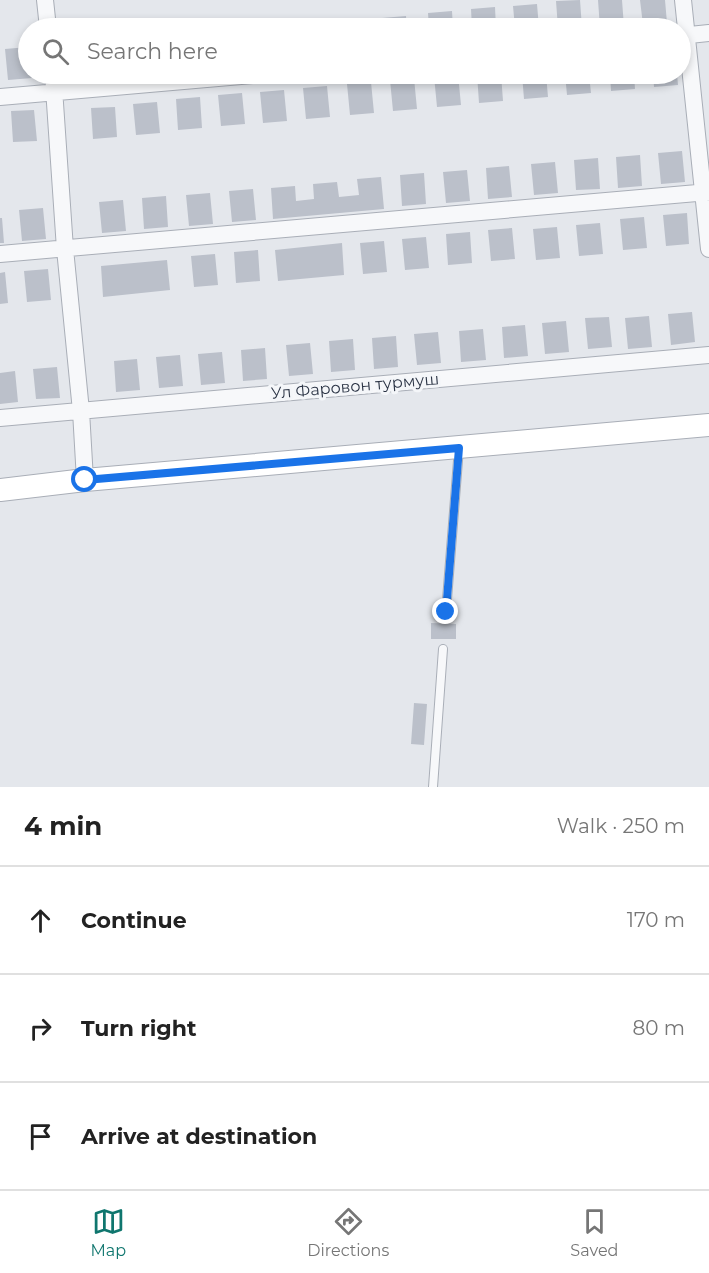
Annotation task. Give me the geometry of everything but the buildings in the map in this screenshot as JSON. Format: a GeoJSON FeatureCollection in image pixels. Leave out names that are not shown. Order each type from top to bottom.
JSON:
{"type":"FeatureCollection","features":[{"type":"Feature","properties":{"kind":"main road"},"geometry":{"type":"LineString","coordinates":[[0,490],[85,480],[709,425]]}},
{"type":"Feature","properties":{"kind":"street"},"geometry":{"type":"LineString","coordinates":[[45,0],[47,18]]}},
{"type":"Feature","properties":{"kind":"street"},"geometry":{"type":"LineString","coordinates":[[683,0],[684,18]]}},
{"type":"Feature","properties":{"kind":"street"},"geometry":{"type":"LineString","coordinates":[[691,35],[709,33]]}},
{"type":"Feature","properties":{"kind":"street"},"geometry":{"type":"LineString","coordinates":[[54,84],[65,249],[81,411],[85,480]]}},
{"type":"Feature","properties":{"kind":"street"},"geometry":{"type":"LineString","coordinates":[[0,97],[148,84]]}},
{"type":"Feature","properties":{"kind":"street"},"geometry":{"type":"LineString","coordinates":[[691,84],[706,193],[709,249]]}},
{"type":"Feature","properties":{"kind":"street"},"geometry":{"type":"LineString","coordinates":[[0,255],[706,193]]}},
{"type":"Feature","properties":{"kind":"street","name":"Ул Фаровон турмуш"},"geometry":{"type":"LineString","coordinates":[[0,418],[709,355]]}},
{"type":"Feature","properties":{"kind":"lane"},"geometry":{"type":"LineString","coordinates":[[446,612],[459,448]]}},
{"type":"Feature","properties":{"kind":"lane"},"geometry":{"type":"LineString","coordinates":[[433,787],[443,649]]}},
{"type":"Feature","properties":{"kind":"route"},"geometry":{"type":"LineString","coordinates":[[85,480],[459,448],[446,612]]}}]}
